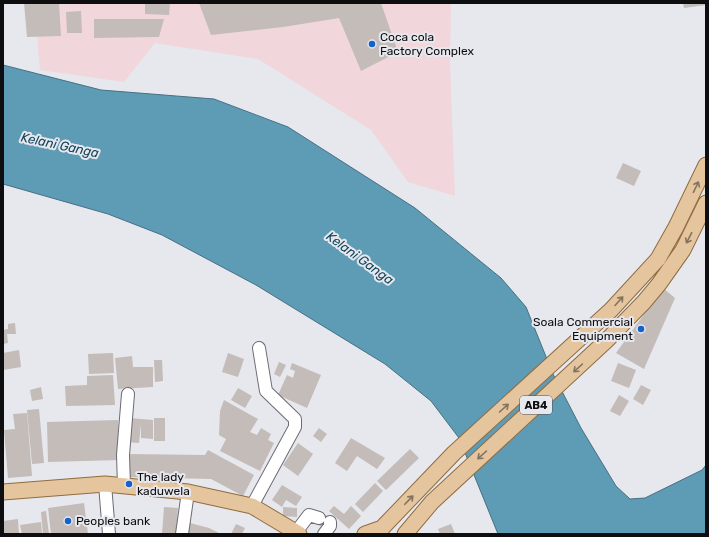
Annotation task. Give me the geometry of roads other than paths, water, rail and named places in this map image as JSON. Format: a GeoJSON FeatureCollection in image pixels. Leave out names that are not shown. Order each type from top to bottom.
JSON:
{"type":"FeatureCollection","features":[{"type":"Feature","properties":{"kind":"main road","name":"AB4"},"geometry":{"type":"LineString","coordinates":[[381,531],[454,453],[611,310],[658,259],[680,220],[706,165]]}},
{"type":"Feature","properties":{"kind":"main road","name":"AB4"},"geometry":{"type":"LineString","coordinates":[[405,534],[432,502],[606,341],[659,284],[683,250],[706,203]]}},
{"type":"Feature","properties":{"kind":"main road"},"geometry":{"type":"LineString","coordinates":[[3,492],[105,484],[188,492],[252,506],[297,533]]}},
{"type":"Feature","properties":{"kind":"main road"},"geometry":{"type":"LineString","coordinates":[[419,534],[432,502]]}},
{"type":"Feature","properties":{"kind":"main road"},"geometry":{"type":"LineString","coordinates":[[365,534],[381,531]]}},
{"type":"Feature","properties":{"kind":"street"},"geometry":{"type":"LineString","coordinates":[[252,506],[295,427],[295,419],[266,390],[260,348]]}},
{"type":"Feature","properties":{"kind":"street"},"geometry":{"type":"LineString","coordinates":[[124,486],[124,455],[128,394]]}},
{"type":"Feature","properties":{"kind":"street"},"geometry":{"type":"LineString","coordinates":[[105,484],[109,534]]}},
{"type":"Feature","properties":{"kind":"street"},"geometry":{"type":"LineString","coordinates":[[182,534],[188,492]]}},
{"type":"Feature","properties":{"kind":"street"},"geometry":{"type":"LineString","coordinates":[[297,533],[309,515],[324,520],[330,526],[324,534]]}},
{"type":"Feature","properties":{"kind":"water","name":"Kelani Ganga"},"geometry":{"type":"Polygon","coordinates":[[[3,65],[101,90],[214,99],[288,127],[415,208],[501,278],[526,307],[553,374],[581,428],[616,486],[630,499],[645,498],[702,470],[706,465],[706,534],[498,534],[459,438],[431,401],[385,364],[256,285],[162,235],[108,214],[3,184],[3,65]]]}},
{"type":"Feature","properties":{"kind":"place","name":"Coca cola Factory Complex"},"geometry":{"type":"Point","coordinates":[372,44]}},
{"type":"Feature","properties":{"kind":"place","name":"Soala Commercial Equipment"},"geometry":{"type":"Point","coordinates":[641,329]}},
{"type":"Feature","properties":{"kind":"place","name":"The lady kaduwela"},"geometry":{"type":"Point","coordinates":[129,484]}},
{"type":"Feature","properties":{"kind":"place","name":"Peoples bank"},"geometry":{"type":"Point","coordinates":[68,521]}}]}
